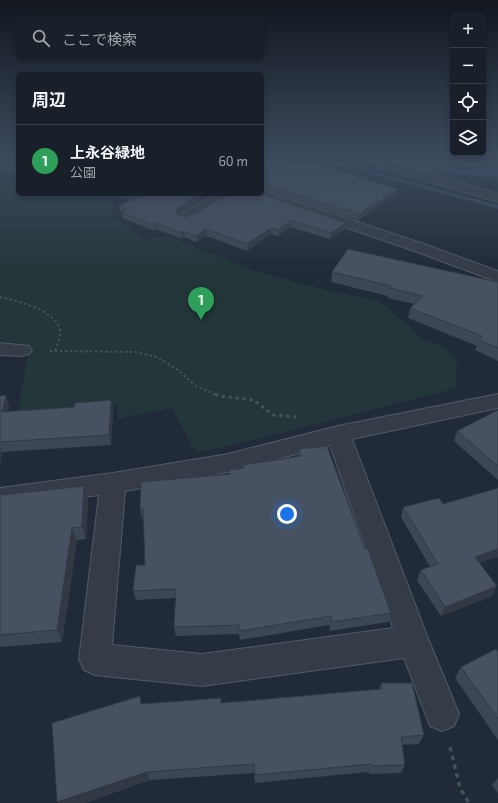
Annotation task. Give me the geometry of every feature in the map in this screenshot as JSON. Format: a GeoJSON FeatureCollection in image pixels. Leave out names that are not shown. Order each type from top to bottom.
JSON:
{"type":"FeatureCollection","features":[{"type":"Feature","properties":{"kind":"street"},"geometry":{"type":"LineString","coordinates":[[266,195],[498,276]]}},
{"type":"Feature","properties":{"kind":"street"},"geometry":{"type":"LineString","coordinates":[[488,195],[498,198]]}},
{"type":"Feature","properties":{"kind":"street"},"geometry":{"type":"LineString","coordinates":[[185,218],[223,196]]}},
{"type":"Feature","properties":{"kind":"street"},"geometry":{"type":"LineString","coordinates":[[0,349],[22,350]]}},
{"type":"Feature","properties":{"kind":"street"},"geometry":{"type":"LineString","coordinates":[[0,498],[113,482],[228,463],[338,434],[498,401]]}},
{"type":"Feature","properties":{"kind":"street"},"geometry":{"type":"LineString","coordinates":[[338,434],[413,641],[442,714]]}},
{"type":"Feature","properties":{"kind":"street"},"geometry":{"type":"LineString","coordinates":[[113,482],[95,659],[202,670],[413,641]]}},
{"type":"Feature","properties":{"kind":"path"},"geometry":{"type":"LineString","coordinates":[[0,297],[45,311],[58,324],[61,331],[55,351],[136,352],[157,357],[178,370],[196,386],[220,396],[254,400],[274,415],[303,417]]}},
{"type":"Feature","properties":{"kind":"path"},"geometry":{"type":"LineString","coordinates":[[442,714],[460,788],[469,803]]}},
{"type":"Feature","properties":{"kind":"shaded area"},"geometry":{"type":"Polygon","coordinates":[[[0,195],[95,196],[111,200],[114,216],[144,239],[168,236],[254,271],[327,290],[380,301],[423,339],[441,346],[457,359],[456,388],[274,435],[196,453],[172,408],[118,419],[118,404],[17,417],[29,346],[0,341],[0,195]]]}},
{"type":"Feature","properties":{"kind":"building"},"geometry":{"type":"Polygon","coordinates":[[[265,195],[346,223],[330,233],[291,220],[278,230],[271,228],[247,244],[206,229],[196,236],[184,231],[181,233],[156,223],[153,225],[121,212],[127,209],[119,206],[139,196],[198,196],[179,207],[176,211],[179,216],[190,216],[225,196],[265,195]]]}},
{"type":"Feature","properties":{"kind":"building"},"geometry":{"type":"Polygon","coordinates":[[[301,195],[388,195],[359,214],[301,195]]]}},
{"type":"Feature","properties":{"kind":"building"},"geometry":{"type":"Polygon","coordinates":[[[348,249],[498,282],[498,348],[479,340],[482,336],[410,308],[423,296],[390,288],[391,286],[332,272],[348,249]]]}},
{"type":"Feature","properties":{"kind":"building"},"geometry":{"type":"Polygon","coordinates":[[[6,395],[2,412],[74,407],[75,403],[111,400],[109,435],[0,442],[0,396],[6,395]]]}},
{"type":"Feature","properties":{"kind":"building"},"geometry":{"type":"Polygon","coordinates":[[[498,410],[498,466],[457,431],[498,410]]]}},
{"type":"Feature","properties":{"kind":"building"},"geometry":{"type":"Polygon","coordinates":[[[327,446],[365,549],[368,549],[391,613],[332,622],[331,616],[240,631],[239,625],[174,627],[176,589],[133,591],[136,565],[145,565],[143,509],[140,509],[141,482],[230,474],[229,470],[244,468],[243,465],[301,456],[299,449],[327,446]]]}},
{"type":"Feature","properties":{"kind":"building"},"geometry":{"type":"Polygon","coordinates":[[[84,486],[82,527],[72,528],[57,630],[0,635],[0,495],[84,486]]]}},
{"type":"Feature","properties":{"kind":"building"},"geometry":{"type":"Polygon","coordinates":[[[498,488],[498,549],[475,557],[497,586],[445,607],[421,570],[438,564],[403,507],[439,498],[443,504],[498,488]]]}},
{"type":"Feature","properties":{"kind":"building"},"geometry":{"type":"Polygon","coordinates":[[[496,649],[498,652],[498,719],[461,667],[496,649]]]}},
{"type":"Feature","properties":{"kind":"building"},"geometry":{"type":"Polygon","coordinates":[[[381,683],[412,683],[424,735],[401,737],[405,765],[373,766],[372,764],[255,775],[254,764],[147,772],[57,802],[52,723],[140,696],[141,704],[221,698],[221,703],[382,689],[381,683]]]}},
{"type":"Feature","properties":{"kind":"waterway"},"geometry":{"type":"LineString","coordinates":[[455,195],[498,207]]}},
{"type":"Feature","properties":{"kind":"place","name":"上永谷緑地"},"geometry":{"type":"Point","coordinates":[201,320]}}]}
